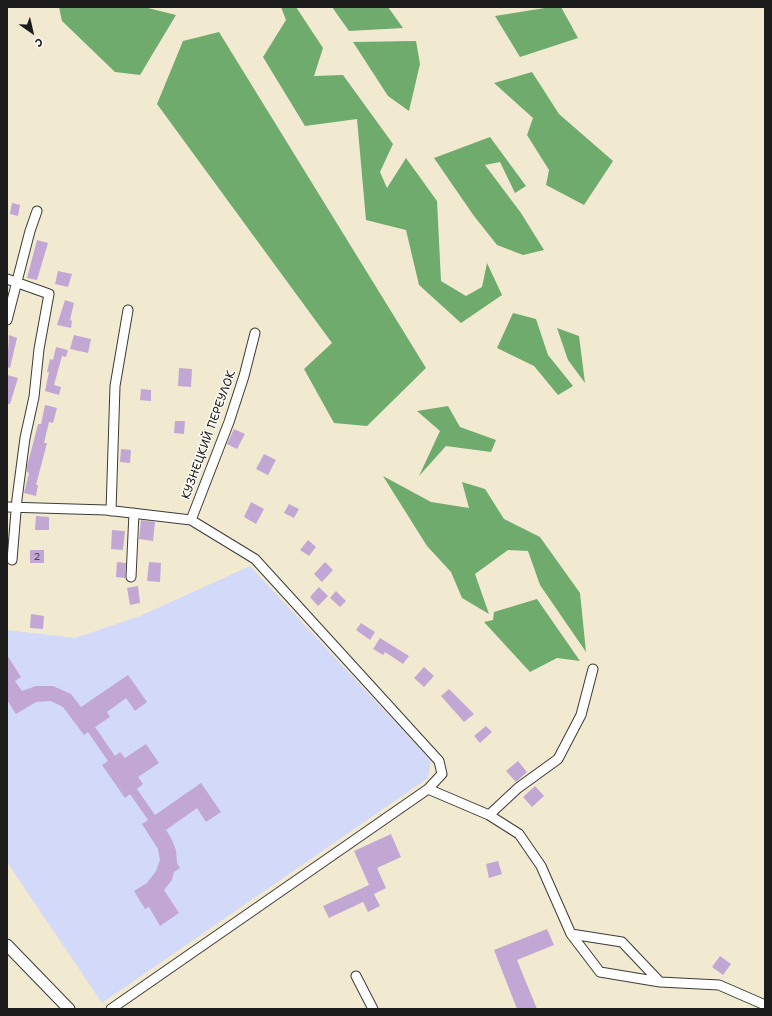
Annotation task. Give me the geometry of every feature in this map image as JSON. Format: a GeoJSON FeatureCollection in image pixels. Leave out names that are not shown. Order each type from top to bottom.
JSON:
{"type":"FeatureCollection","features":[{"type":"Feature","properties":{"kind":"main road"},"geometry":{"type":"LineString","coordinates":[[7,945],[69,1009]]}},
{"type":"Feature","properties":{"kind":"street"},"geometry":{"type":"LineString","coordinates":[[7,320],[18,283],[30,231],[37,211]]}},
{"type":"Feature","properties":{"kind":"street"},"geometry":{"type":"LineString","coordinates":[[7,279],[49,294],[39,348],[34,397],[25,438],[17,499],[18,507],[12,560]]}},
{"type":"Feature","properties":{"kind":"street"},"geometry":{"type":"LineString","coordinates":[[111,511],[116,386],[128,310]]}},
{"type":"Feature","properties":{"kind":"street","name":"КУЗНЕЦКИЙ ПЕРЕУЛОК"},"geometry":{"type":"LineString","coordinates":[[191,520],[229,422],[244,376],[255,334]]}},
{"type":"Feature","properties":{"kind":"street"},"geometry":{"type":"LineString","coordinates":[[7,507],[111,511],[191,520],[255,559],[439,761],[442,774],[428,789],[118,1007]]}},
{"type":"Feature","properties":{"kind":"street"},"geometry":{"type":"LineString","coordinates":[[131,577],[134,514]]}},
{"type":"Feature","properties":{"kind":"street"},"geometry":{"type":"LineString","coordinates":[[489,815],[518,788],[558,759],[581,715],[593,669]]}},
{"type":"Feature","properties":{"kind":"street"},"geometry":{"type":"LineString","coordinates":[[428,789],[489,815],[519,834],[541,866],[571,934],[600,972],[660,982],[719,985],[765,1007]]}},
{"type":"Feature","properties":{"kind":"street"},"geometry":{"type":"LineString","coordinates":[[571,934],[622,942],[660,982]]}},
{"type":"Feature","properties":{"kind":"street"},"geometry":{"type":"LineString","coordinates":[[356,976],[373,1009]]}},
{"type":"Feature","properties":{"kind":"shaded area"},"geometry":{"type":"Polygon","coordinates":[[[250,566],[431,761],[428,778],[102,1003],[7,862],[7,630],[75,638],[140,616],[250,566]]]}},
{"type":"Feature","properties":{"kind":"green space"},"geometry":{"type":"Polygon","coordinates":[[[59,7],[144,7],[176,15],[140,75],[115,72],[62,21],[59,7]]]}},
{"type":"Feature","properties":{"kind":"green space"},"geometry":{"type":"Polygon","coordinates":[[[281,7],[296,7],[323,48],[314,76],[343,75],[393,144],[380,172],[387,188],[406,158],[437,201],[441,281],[466,296],[482,287],[487,263],[502,295],[461,323],[419,285],[406,230],[366,220],[357,119],[305,126],[263,57],[286,20],[281,7]]]}},
{"type":"Feature","properties":{"kind":"green space"},"geometry":{"type":"Polygon","coordinates":[[[332,7],[388,7],[403,28],[349,31],[332,7]]]}},
{"type":"Feature","properties":{"kind":"green space"},"geometry":{"type":"Polygon","coordinates":[[[551,7],[561,7],[578,38],[520,57],[495,16],[551,7]]]}},
{"type":"Feature","properties":{"kind":"green space"},"geometry":{"type":"Polygon","coordinates":[[[219,32],[426,368],[367,426],[334,423],[304,369],[332,343],[157,104],[183,41],[219,32]]]}},
{"type":"Feature","properties":{"kind":"green space"},"geometry":{"type":"Polygon","coordinates":[[[416,41],[420,64],[409,111],[388,96],[353,42],[416,41]]]}},
{"type":"Feature","properties":{"kind":"green space"},"geometry":{"type":"Polygon","coordinates":[[[532,72],[559,114],[613,161],[584,205],[546,185],[549,170],[527,135],[533,118],[494,83],[532,72]]]}},
{"type":"Feature","properties":{"kind":"green space"},"geometry":{"type":"Polygon","coordinates":[[[490,137],[526,186],[515,193],[500,162],[485,165],[521,213],[544,250],[523,255],[497,245],[474,216],[434,158],[490,137]]]}},
{"type":"Feature","properties":{"kind":"green space"},"geometry":{"type":"Polygon","coordinates":[[[513,313],[536,319],[548,355],[573,386],[558,395],[534,366],[497,348],[513,313]]]}},
{"type":"Feature","properties":{"kind":"green space"},"geometry":{"type":"Polygon","coordinates":[[[557,328],[579,336],[585,383],[568,360],[557,328]]]}},
{"type":"Feature","properties":{"kind":"green space"},"geometry":{"type":"Polygon","coordinates":[[[448,406],[460,427],[496,440],[491,452],[446,446],[419,476],[440,431],[417,411],[448,406]]]}},
{"type":"Feature","properties":{"kind":"green space"},"geometry":{"type":"Polygon","coordinates":[[[383,476],[431,502],[469,508],[462,482],[485,489],[504,519],[540,537],[580,593],[586,652],[540,585],[528,551],[508,550],[475,574],[489,614],[462,598],[451,572],[427,546],[383,476]]]}},
{"type":"Feature","properties":{"kind":"green space"},"geometry":{"type":"Polygon","coordinates":[[[537,599],[580,661],[557,658],[530,672],[484,622],[493,620],[494,612],[537,599]]]}},
{"type":"Feature","properties":{"kind":"building"},"geometry":{"type":"Polygon","coordinates":[[[12,203],[20,205],[18,216],[10,214],[12,203]]]}},
{"type":"Feature","properties":{"kind":"building"},"geometry":{"type":"Polygon","coordinates":[[[37,240],[48,243],[37,280],[27,278],[37,240]]]}},
{"type":"Feature","properties":{"kind":"building"},"geometry":{"type":"Polygon","coordinates":[[[58,271],[72,274],[68,287],[55,284],[58,271]]]}},
{"type":"Feature","properties":{"kind":"building"},"geometry":{"type":"Polygon","coordinates":[[[65,300],[74,303],[70,320],[72,321],[71,328],[57,325],[65,300]]]}},
{"type":"Feature","properties":{"kind":"building"},"geometry":{"type":"Polygon","coordinates":[[[9,335],[17,338],[10,368],[7,367],[9,335]]]}},
{"type":"Feature","properties":{"kind":"building"},"geometry":{"type":"Polygon","coordinates":[[[74,335],[91,339],[88,353],[70,349],[74,335]]]}},
{"type":"Feature","properties":{"kind":"building"},"geometry":{"type":"Polygon","coordinates":[[[56,347],[68,350],[66,357],[62,356],[54,385],[61,387],[59,395],[45,391],[50,359],[53,360],[56,347]]]}},
{"type":"Feature","properties":{"kind":"building"},"geometry":{"type":"Polygon","coordinates":[[[179,368],[192,369],[191,387],[178,386],[179,368]]]}},
{"type":"Feature","properties":{"kind":"building"},"geometry":{"type":"Polygon","coordinates":[[[7,375],[18,378],[10,404],[7,404],[7,375]]]}},
{"type":"Feature","properties":{"kind":"building"},"geometry":{"type":"Polygon","coordinates":[[[141,389],[151,390],[151,401],[140,400],[141,389]]]}},
{"type":"Feature","properties":{"kind":"building"},"geometry":{"type":"Polygon","coordinates":[[[45,405],[57,408],[53,423],[49,422],[44,443],[47,443],[36,485],[38,485],[36,496],[24,493],[29,473],[27,472],[27,466],[38,424],[41,424],[45,405]]]}},
{"type":"Feature","properties":{"kind":"building"},"geometry":{"type":"Polygon","coordinates":[[[175,421],[185,421],[184,434],[174,433],[175,421]]]}},
{"type":"Feature","properties":{"kind":"building"},"geometry":{"type":"Polygon","coordinates":[[[234,429],[245,434],[237,449],[227,444],[234,429]]]}},
{"type":"Feature","properties":{"kind":"building"},"geometry":{"type":"Polygon","coordinates":[[[121,449],[131,450],[130,463],[120,462],[121,449]]]}},
{"type":"Feature","properties":{"kind":"building"},"geometry":{"type":"Polygon","coordinates":[[[264,454],[276,460],[268,475],[256,469],[264,454]]]}},
{"type":"Feature","properties":{"kind":"building"},"geometry":{"type":"Polygon","coordinates":[[[251,502],[264,509],[256,524],[244,517],[251,502]]]}},
{"type":"Feature","properties":{"kind":"building"},"geometry":{"type":"Polygon","coordinates":[[[289,504],[299,509],[294,518],[284,513],[289,504]]]}},
{"type":"Feature","properties":{"kind":"building"},"geometry":{"type":"Polygon","coordinates":[[[36,516],[49,517],[49,530],[35,530],[36,516]]]}},
{"type":"Feature","properties":{"kind":"building"},"geometry":{"type":"Polygon","coordinates":[[[141,520],[155,522],[153,541],[139,539],[141,520]]]}},
{"type":"Feature","properties":{"kind":"building"},"geometry":{"type":"Polygon","coordinates":[[[112,530],[125,531],[123,550],[111,549],[112,530]]]}},
{"type":"Feature","properties":{"kind":"building"},"geometry":{"type":"Polygon","coordinates":[[[308,540],[316,547],[309,556],[300,550],[308,540]]]}},
{"type":"Feature","properties":{"kind":"building"},"geometry":{"type":"Polygon","coordinates":[[[30,550],[44,550],[44,563],[30,563],[30,550]]]}},
{"type":"Feature","properties":{"kind":"building"},"geometry":{"type":"Polygon","coordinates":[[[117,562],[126,563],[125,578],[116,577],[117,562]]]}},
{"type":"Feature","properties":{"kind":"building"},"geometry":{"type":"Polygon","coordinates":[[[149,562],[161,563],[160,582],[147,581],[149,562]]]}},
{"type":"Feature","properties":{"kind":"building"},"geometry":{"type":"Polygon","coordinates":[[[325,562],[333,570],[322,582],[314,574],[325,562]]]}},
{"type":"Feature","properties":{"kind":"building"},"geometry":{"type":"Polygon","coordinates":[[[138,586],[140,603],[130,605],[127,588],[138,586]]]}},
{"type":"Feature","properties":{"kind":"building"},"geometry":{"type":"Polygon","coordinates":[[[319,587],[328,596],[318,606],[310,597],[319,587]]]}},
{"type":"Feature","properties":{"kind":"building"},"geometry":{"type":"Polygon","coordinates":[[[336,591],[346,601],[340,607],[330,598],[336,591]]]}},
{"type":"Feature","properties":{"kind":"building"},"geometry":{"type":"Polygon","coordinates":[[[31,614],[44,616],[43,629],[30,628],[31,614]]]}},
{"type":"Feature","properties":{"kind":"building"},"geometry":{"type":"Polygon","coordinates":[[[361,623],[375,632],[370,640],[356,630],[361,623]]]}},
{"type":"Feature","properties":{"kind":"building"},"geometry":{"type":"Polygon","coordinates":[[[380,638],[409,656],[403,664],[385,652],[383,655],[373,649],[380,638]]]}},
{"type":"Feature","properties":{"kind":"building"},"geometry":{"type":"Polygon","coordinates":[[[7,655],[21,677],[15,681],[22,691],[36,686],[53,686],[71,694],[81,707],[128,675],[147,702],[135,711],[126,698],[107,712],[110,717],[95,727],[115,756],[120,752],[125,758],[146,744],[159,763],[138,777],[143,784],[137,789],[155,815],[201,783],[221,812],[206,822],[197,808],[166,830],[176,850],[177,863],[180,868],[174,872],[172,880],[164,890],[179,913],[160,926],[149,907],[145,909],[134,891],[147,883],[156,871],[160,860],[158,849],[142,824],[148,820],[130,794],[125,798],[102,765],[108,761],[88,732],[84,735],[63,707],[51,701],[36,702],[16,714],[7,700],[7,655]]]}},
{"type":"Feature","properties":{"kind":"building"},"geometry":{"type":"Polygon","coordinates":[[[424,667],[434,676],[424,687],[414,678],[424,667]]]}},
{"type":"Feature","properties":{"kind":"building"},"geometry":{"type":"Polygon","coordinates":[[[449,689],[474,714],[464,722],[441,696],[449,689]]]}},
{"type":"Feature","properties":{"kind":"building"},"geometry":{"type":"Polygon","coordinates":[[[486,726],[492,732],[480,743],[474,736],[486,726]]]}},
{"type":"Feature","properties":{"kind":"building"},"geometry":{"type":"Polygon","coordinates":[[[518,761],[527,772],[516,782],[506,771],[518,761]]]}},
{"type":"Feature","properties":{"kind":"building"},"geometry":{"type":"Polygon","coordinates":[[[535,786],[544,796],[532,807],[523,797],[535,786]]]}},
{"type":"Feature","properties":{"kind":"building"},"geometry":{"type":"Polygon","coordinates":[[[391,834],[401,857],[377,868],[386,888],[374,894],[380,906],[368,912],[363,902],[329,918],[323,906],[369,885],[354,851],[391,834]]]}},
{"type":"Feature","properties":{"kind":"building"},"geometry":{"type":"Polygon","coordinates":[[[498,861],[502,874],[489,878],[486,864],[498,861]]]}},
{"type":"Feature","properties":{"kind":"building"},"geometry":{"type":"Polygon","coordinates":[[[547,929],[554,945],[517,960],[537,1009],[517,1009],[494,950],[547,929]]]}},
{"type":"Feature","properties":{"kind":"building"},"geometry":{"type":"Polygon","coordinates":[[[720,956],[731,964],[723,975],[712,967],[720,956]]]}}]}
